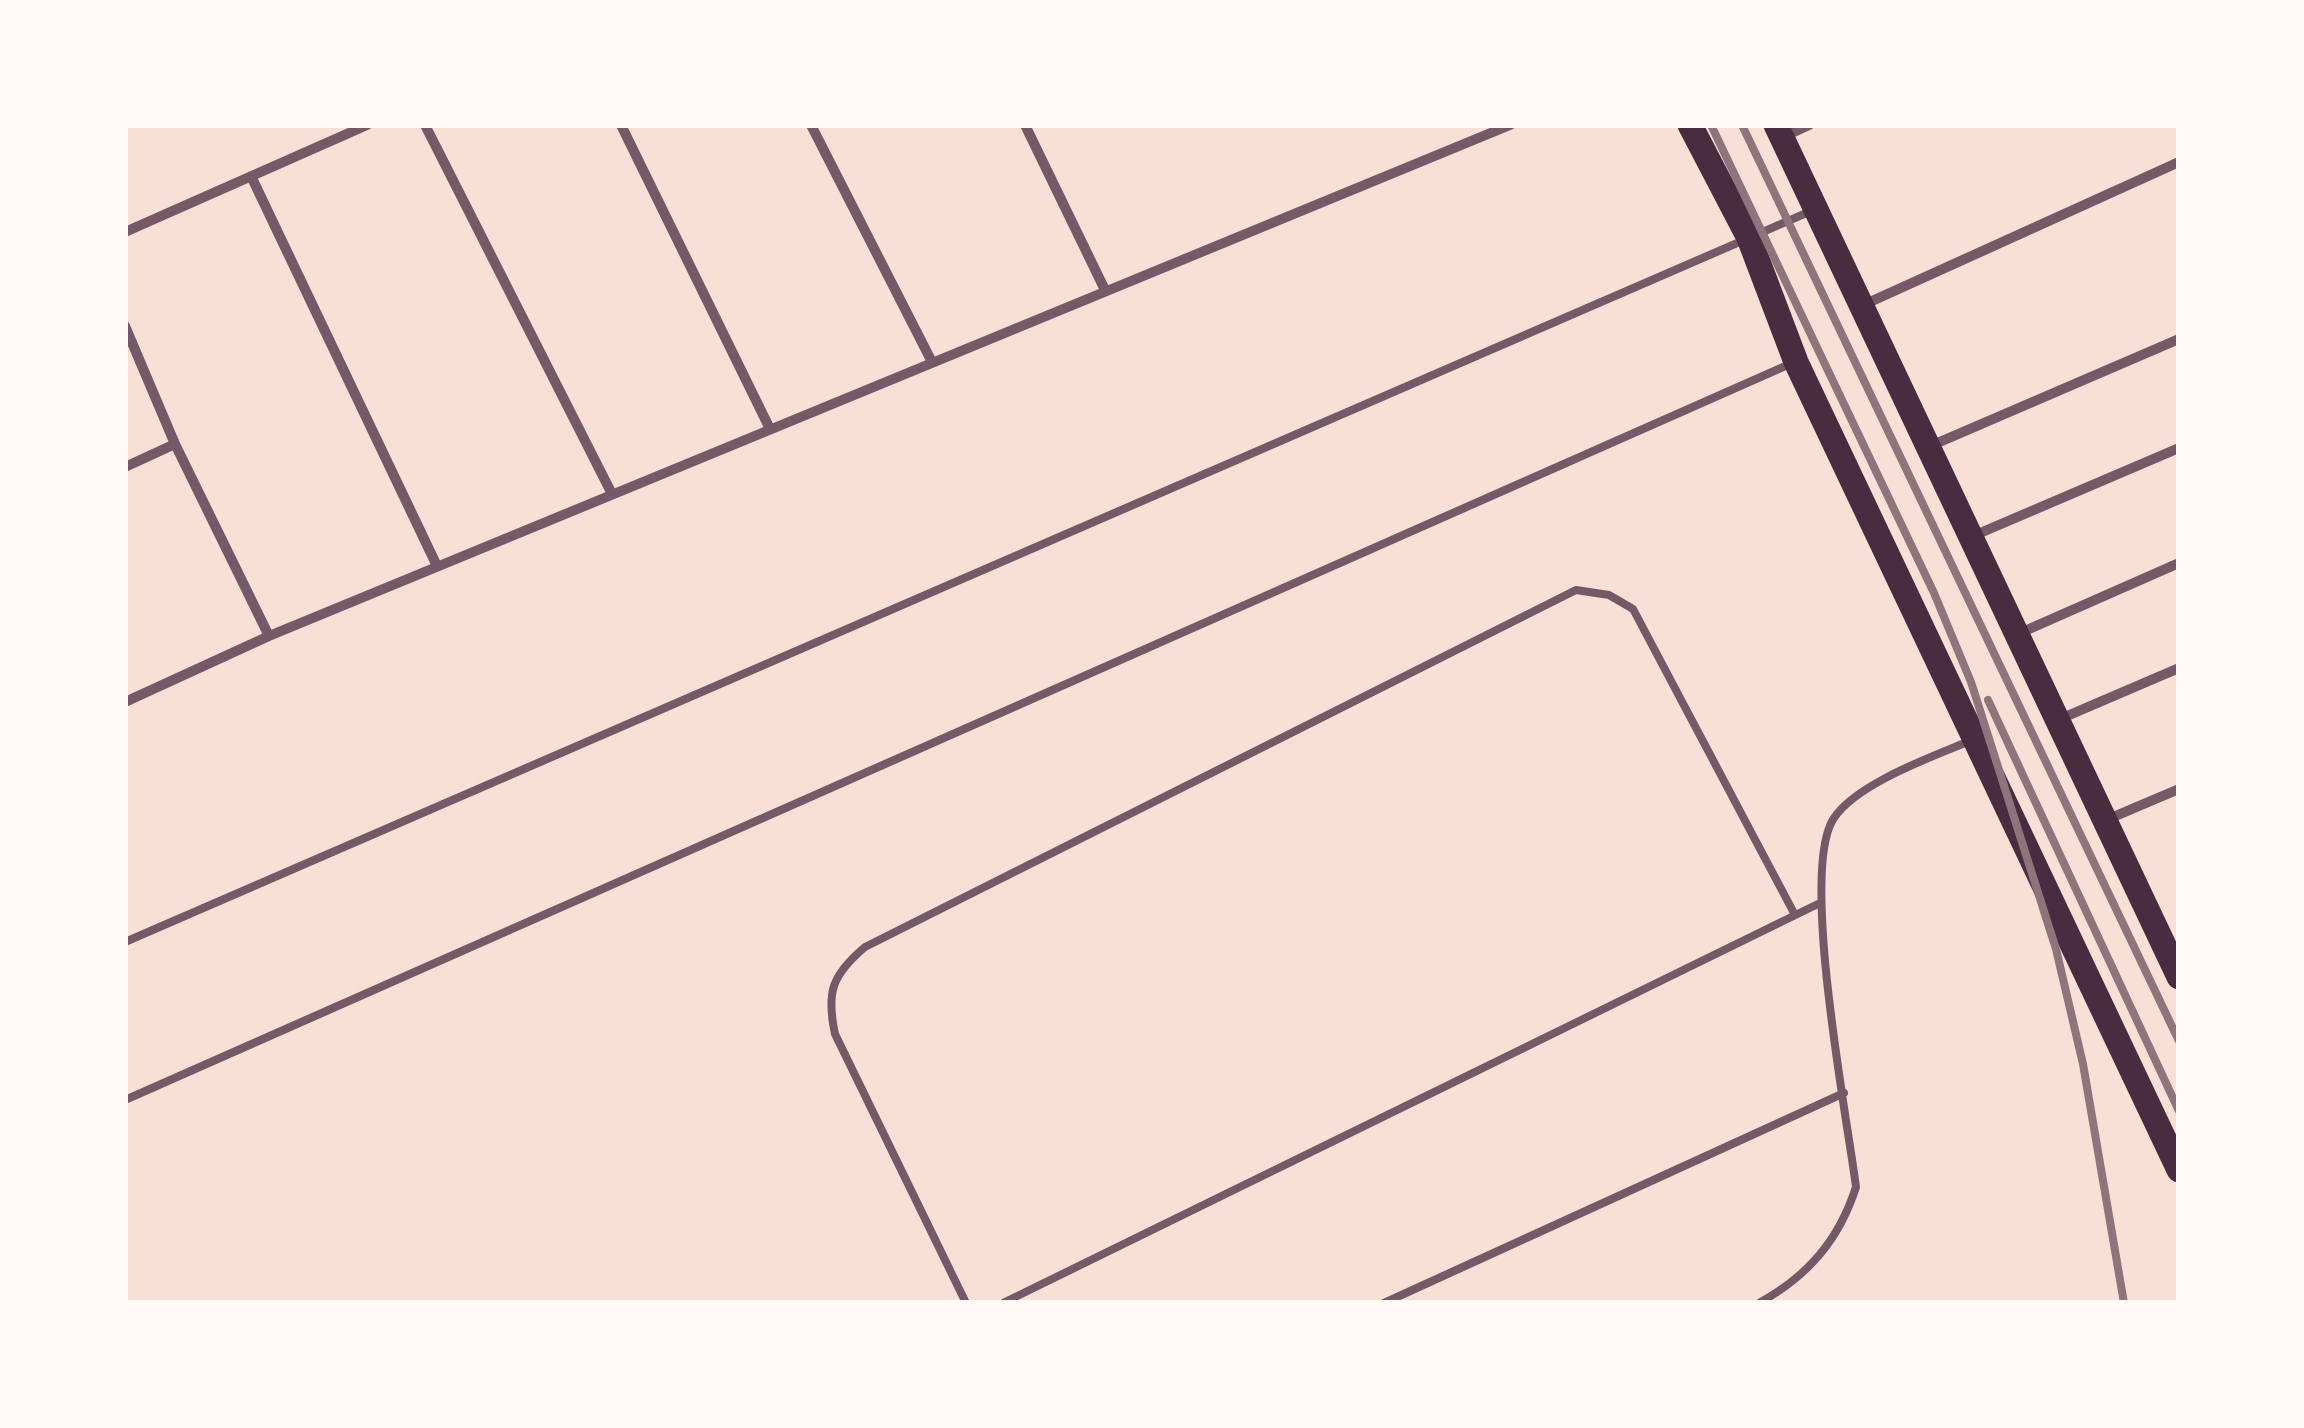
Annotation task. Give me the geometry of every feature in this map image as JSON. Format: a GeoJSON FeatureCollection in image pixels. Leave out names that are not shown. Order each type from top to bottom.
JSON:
{"type":"FeatureCollection","features":[{"type":"Feature","properties":{"kind":"main road"},"geometry":{"type":"LineString","coordinates":[[1690,125],[1749,238],[1796,362],[2179,1170]]}},
{"type":"Feature","properties":{"kind":"main road"},"geometry":{"type":"LineString","coordinates":[[1779,132],[2105,821],[2172,943],[2179,977]]}},
{"type":"Feature","properties":{"kind":"street"},"geometry":{"type":"LineString","coordinates":[[125,232],[368,125]]}},
{"type":"Feature","properties":{"kind":"street"},"geometry":{"type":"LineString","coordinates":[[424,125],[612,494]]}},
{"type":"Feature","properties":{"kind":"street"},"geometry":{"type":"LineString","coordinates":[[621,125],[770,428]]}},
{"type":"Feature","properties":{"kind":"street"},"geometry":{"type":"LineString","coordinates":[[812,125],[932,362]]}},
{"type":"Feature","properties":{"kind":"street"},"geometry":{"type":"LineString","coordinates":[[1026,125],[1105,290]]}},
{"type":"Feature","properties":{"kind":"street"},"geometry":{"type":"LineString","coordinates":[[125,702],[437,566],[1510,125]]}},
{"type":"Feature","properties":{"kind":"street"},"geometry":{"type":"LineString","coordinates":[[1779,132],[1809,125]]}},
{"type":"Feature","properties":{"kind":"street"},"geometry":{"type":"LineString","coordinates":[[1861,306],[2179,162]]}},
{"type":"Feature","properties":{"kind":"street"},"geometry":{"type":"LineString","coordinates":[[252,176],[437,566]]}},
{"type":"Feature","properties":{"kind":"street"},"geometry":{"type":"LineString","coordinates":[[125,326],[175,444],[269,636]]}},
{"type":"Feature","properties":{"kind":"street"},"geometry":{"type":"LineString","coordinates":[[1928,447],[2179,339]]}},
{"type":"Feature","properties":{"kind":"street"},"geometry":{"type":"LineString","coordinates":[[125,466],[175,444]]}},
{"type":"Feature","properties":{"kind":"street"},"geometry":{"type":"LineString","coordinates":[[1971,537],[2179,448]]}},
{"type":"Feature","properties":{"kind":"street"},"geometry":{"type":"LineString","coordinates":[[2016,634],[2179,562]]}},
{"type":"Feature","properties":{"kind":"street"},"geometry":{"type":"LineString","coordinates":[[2057,720],[2179,668]]}},
{"type":"Feature","properties":{"kind":"street"},"geometry":{"type":"LineString","coordinates":[[2105,821],[2179,789]]}},
{"type":"Feature","properties":{"kind":"lane"},"geometry":{"type":"LineString","coordinates":[[125,942],[1815,209]]}},
{"type":"Feature","properties":{"kind":"lane"},"geometry":{"type":"LineString","coordinates":[[125,1100],[1796,362]]}},
{"type":"Feature","properties":{"kind":"lane"},"geometry":{"type":"LineString","coordinates":[[966,1303],[835,1034],[828,1002],[843,966],[865,947],[1576,590],[1610,595],[1633,609],[1794,916]]}},
{"type":"Feature","properties":{"kind":"lane"},"geometry":{"type":"LineString","coordinates":[[1759,1303],[1786,1288],[1844,1225],[1856,1187],[1820,903],[1821,850],[1834,816],[1887,776],[1976,738]]}},
{"type":"Feature","properties":{"kind":"lane"},"geometry":{"type":"LineString","coordinates":[[1003,1303],[1820,903]]}},
{"type":"Feature","properties":{"kind":"lane"},"geometry":{"type":"LineString","coordinates":[[1384,1303],[1844,1094]]}},
{"type":"Feature","properties":{"kind":"railway"},"geometry":{"type":"LineString","coordinates":[[1711,125],[1934,593],[1971,682],[2056,949],[2083,1064],[2124,1303]]}},
{"type":"Feature","properties":{"kind":"railway"},"geometry":{"type":"LineString","coordinates":[[1742,125],[2179,1041]]}},
{"type":"Feature","properties":{"kind":"railway"},"geometry":{"type":"LineString","coordinates":[[1988,700],[2179,1111]]}}]}
